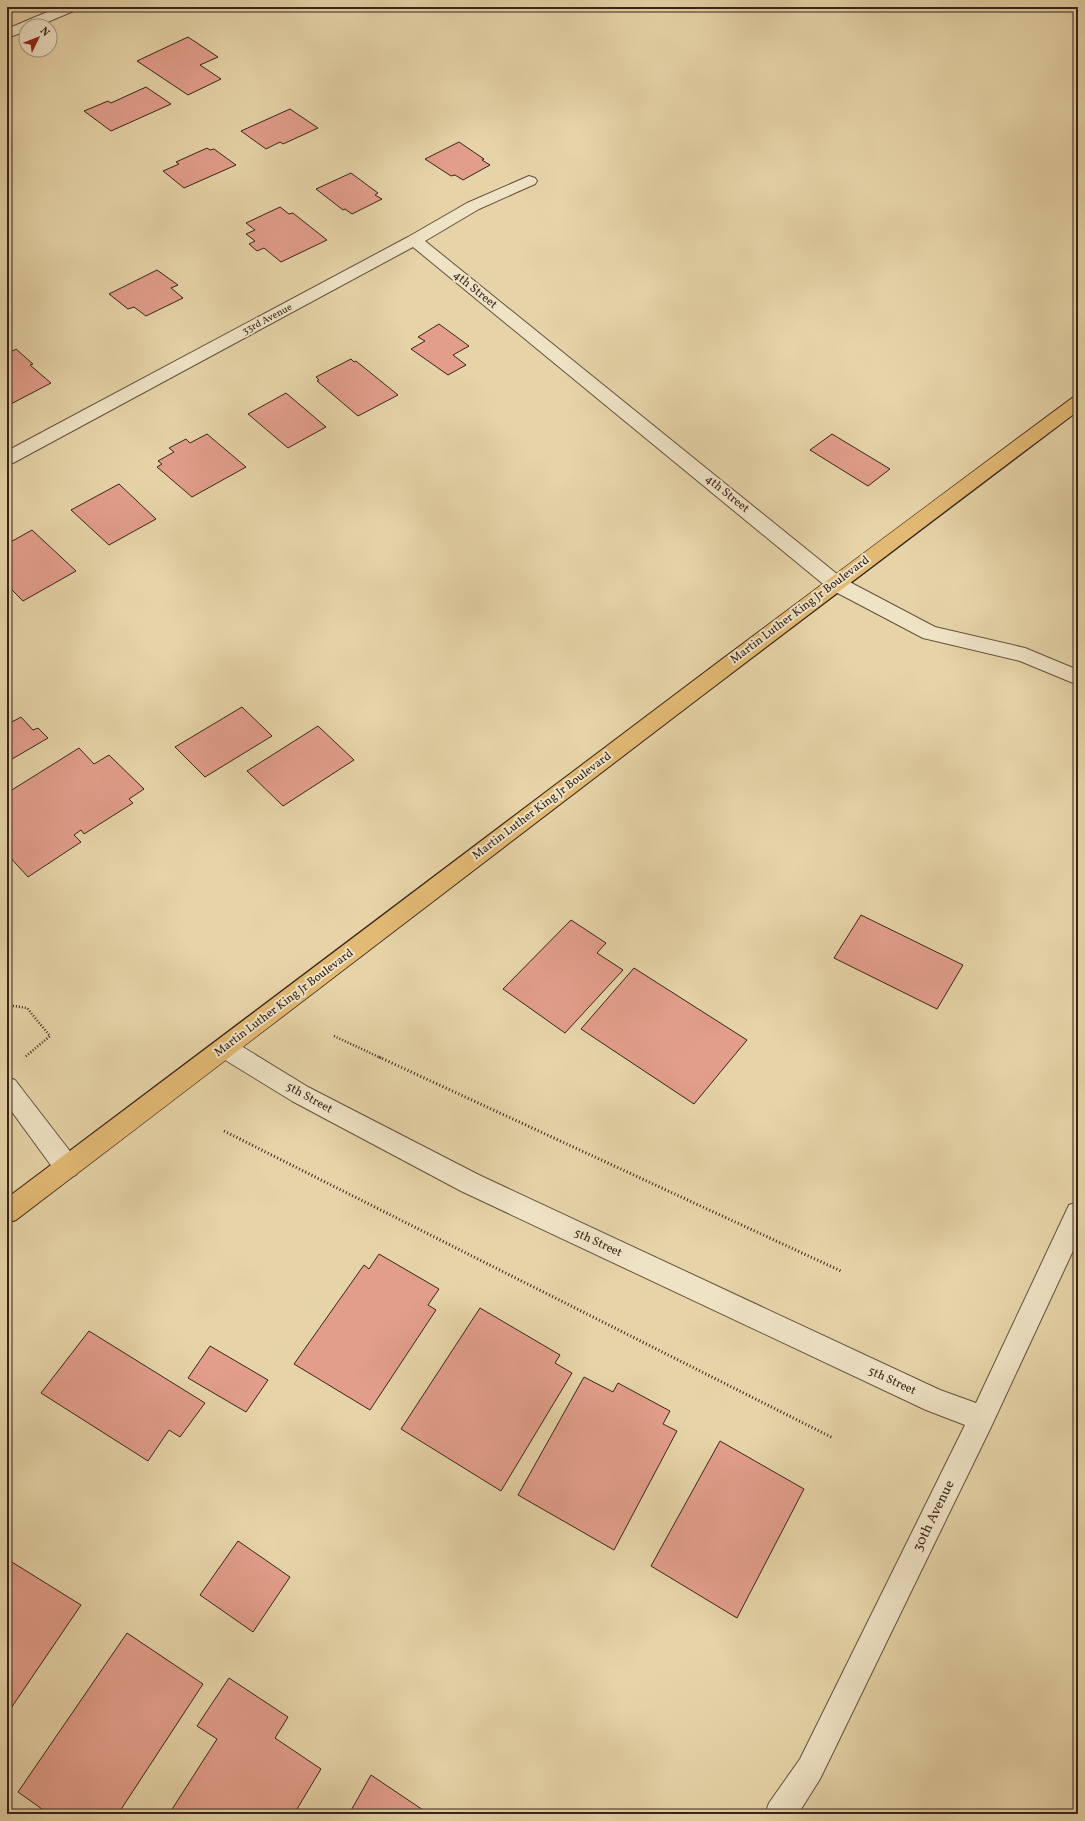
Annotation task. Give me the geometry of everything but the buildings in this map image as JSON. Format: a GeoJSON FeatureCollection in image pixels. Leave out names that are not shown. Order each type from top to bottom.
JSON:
{"type":"FeatureCollection","features":[{"type":"Feature","properties":{"kind":"main road","name":"Martin Luther King Jr Boulevard"},"geometry":{"type":"LineString","coordinates":[[7,1212],[836,583],[1078,402]]}},
{"type":"Feature","properties":{"kind":"street"},"geometry":{"type":"LineString","coordinates":[[7,34],[71,7]]}},
{"type":"Feature","properties":{"kind":"street","name":"33rd Avenue"},"geometry":{"type":"LineString","coordinates":[[7,459],[414,240],[472,206],[529,182]]}},
{"type":"Feature","properties":{"kind":"street","name":"4th Street"},"geometry":{"type":"LineString","coordinates":[[414,240],[836,583],[930,633],[1025,655],[1078,678]]}},
{"type":"Feature","properties":{"kind":"street","name":"5th Street"},"geometry":{"type":"LineString","coordinates":[[225,1048],[300,1094],[470,1183],[934,1401],[982,1418]]}},
{"type":"Feature","properties":{"kind":"street"},"geometry":{"type":"LineString","coordinates":[[7,1087],[67,1167]]}},
{"type":"Feature","properties":{"kind":"street","name":"30th Avenue"},"geometry":{"type":"LineString","coordinates":[[780,1814],[810,1769],[982,1418],[1078,1213]]}},
{"type":"Feature","properties":{"kind":"path"},"geometry":{"type":"LineString","coordinates":[[7,1005],[27,1008],[50,1036],[23,1058]]}},
{"type":"Feature","properties":{"kind":"path"},"geometry":{"type":"LineString","coordinates":[[334,1036],[841,1271]]}},
{"type":"Feature","properties":{"kind":"path"},"geometry":{"type":"LineString","coordinates":[[224,1131],[833,1438]]}}]}
